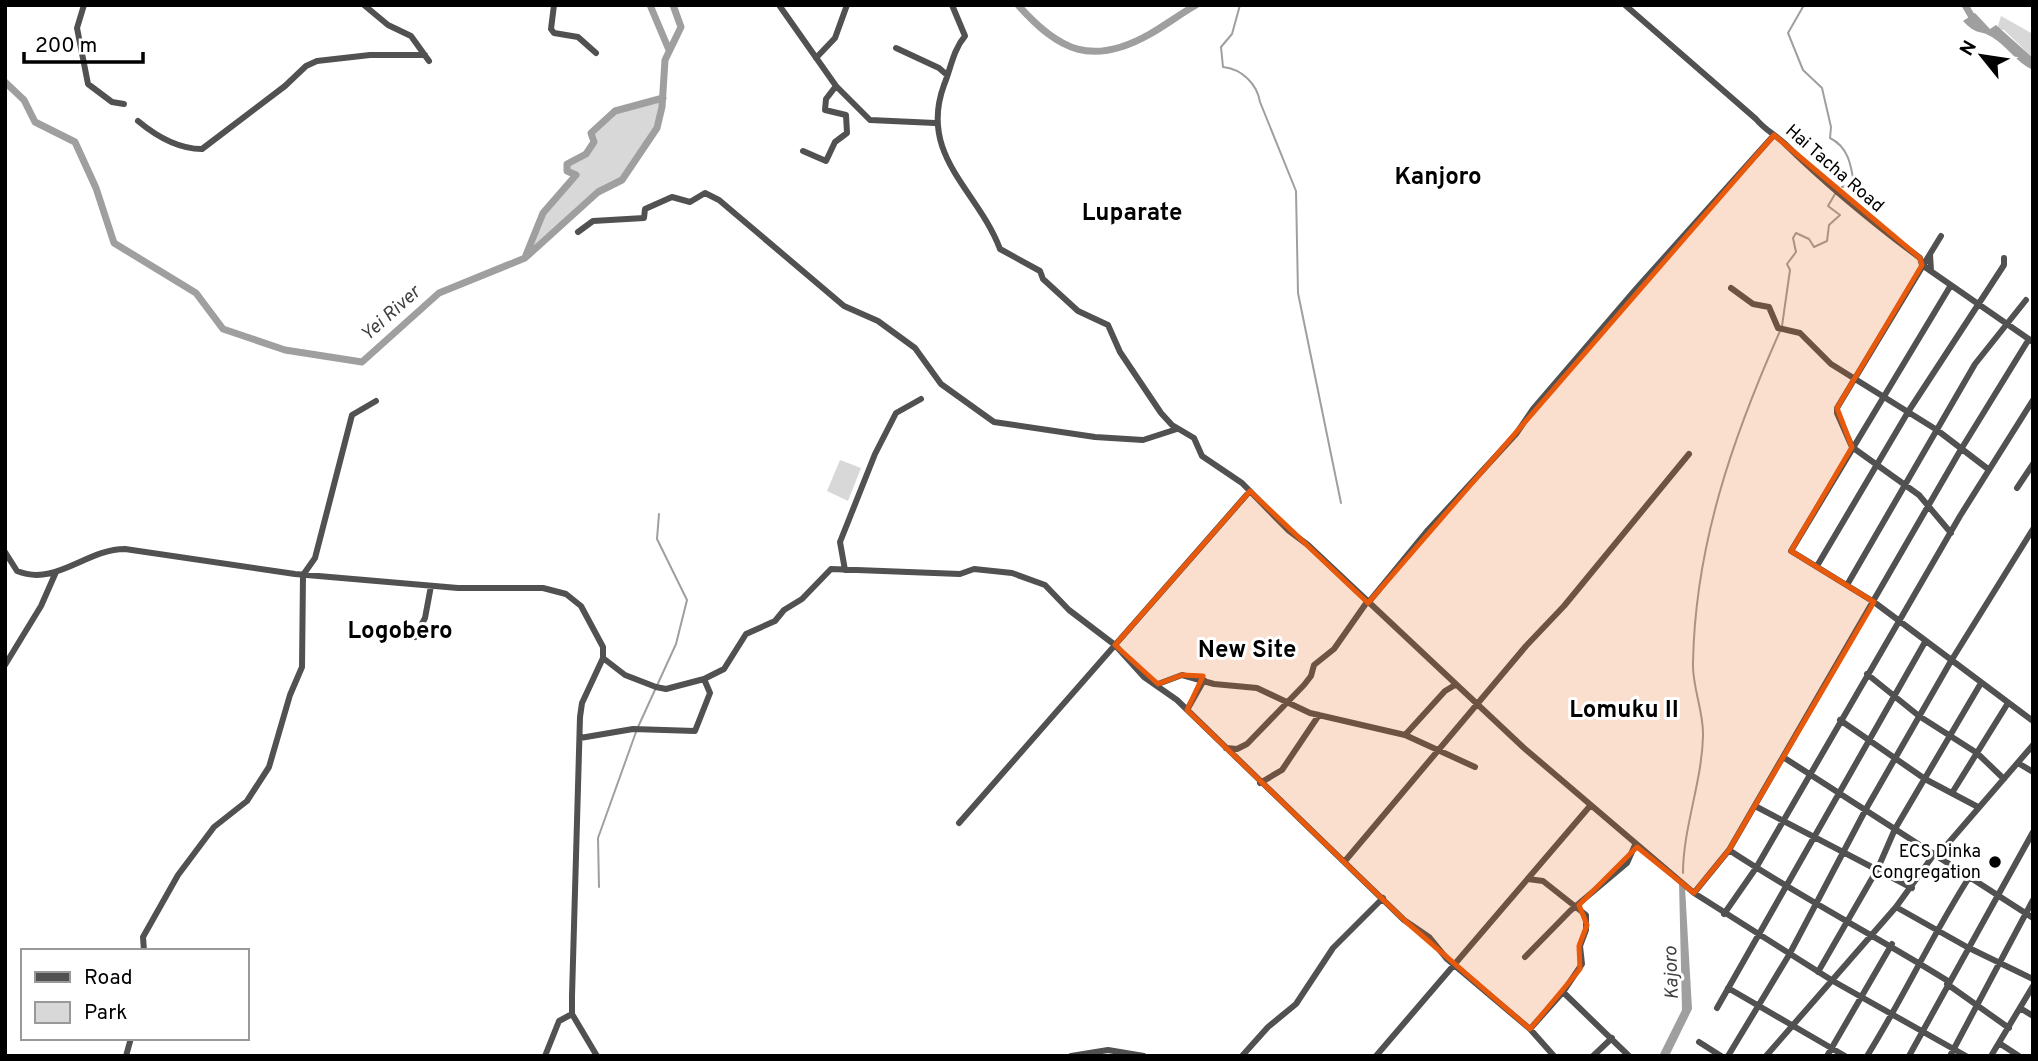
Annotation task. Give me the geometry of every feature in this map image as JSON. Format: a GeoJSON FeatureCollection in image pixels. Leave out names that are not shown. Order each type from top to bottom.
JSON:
{"type":"FeatureCollection","features":[{"type":"Feature","properties":{"kind":"street"},"geometry":{"type":"LineString","coordinates":[[84,5],[77,27],[88,84],[112,102],[124,104]]}},
{"type":"Feature","properties":{"kind":"street"},"geometry":{"type":"LineString","coordinates":[[138,121],[153,133],[189,149],[202,149],[285,86],[306,66],[317,61],[370,55],[427,58],[411,36],[388,25],[365,5]]}},
{"type":"Feature","properties":{"kind":"street"},"geometry":{"type":"LineString","coordinates":[[554,5],[551,29],[554,33],[578,37],[596,53]]}},
{"type":"Feature","properties":{"kind":"street"},"geometry":{"type":"LineString","coordinates":[[779,5],[836,86],[870,120],[935,122]]}},
{"type":"Feature","properties":{"kind":"street"},"geometry":{"type":"LineString","coordinates":[[816,58],[835,38],[847,5]]}},
{"type":"Feature","properties":{"kind":"street"},"geometry":{"type":"LineString","coordinates":[[953,5],[965,36],[958,44],[947,75],[935,122],[951,167],[993,230],[1000,249],[1040,271],[1043,279],[1078,311],[1108,325],[1142,388],[1161,414],[1177,429],[1194,438],[1202,456],[1250,491],[1287,530],[1308,545],[1455,685],[1635,845],[1694,893],[1756,935],[1966,1056]]}},
{"type":"Feature","properties":{"kind":"street","name":"Hai Tacha Road"},"geometry":{"type":"LineString","coordinates":[[1625,5],[1756,118],[1766,131],[1920,258],[1922,265],[2031,341]]}},
{"type":"Feature","properties":{"kind":"street"},"geometry":{"type":"LineString","coordinates":[[896,48],[939,68],[947,75]]}},
{"type":"Feature","properties":{"kind":"street"},"geometry":{"type":"LineString","coordinates":[[803,151],[826,161],[835,142],[846,133],[846,115],[825,110],[826,99],[836,86]]}},
{"type":"Feature","properties":{"kind":"street"},"geometry":{"type":"LineString","coordinates":[[1226,748],[1237,749],[1247,744],[1309,679],[1314,665],[1334,649],[1428,530],[1517,434],[1534,409],[1636,289],[1774,135]]}},
{"type":"Feature","properties":{"kind":"street"},"geometry":{"type":"LineString","coordinates":[[578,232],[593,221],[629,221],[643,218],[645,209],[672,197],[690,202],[705,193],[719,200],[844,306],[868,315],[915,348],[942,384],[994,422],[1095,437],[1143,440],[1177,429]]}},
{"type":"Feature","properties":{"kind":"street"},"geometry":{"type":"LineString","coordinates":[[1941,236],[1837,408],[1839,422],[1852,447],[1905,485],[1929,506],[1951,533]]}},
{"type":"Feature","properties":{"kind":"street"},"geometry":{"type":"LineString","coordinates":[[1930,254],[1931,271]]}},
{"type":"Feature","properties":{"kind":"street"},"geometry":{"type":"LineString","coordinates":[[1817,566],[1908,412],[2004,265],[2004,258]]}},
{"type":"Feature","properties":{"kind":"street"},"geometry":{"type":"LineString","coordinates":[[1951,285],[1882,395],[1791,551],[1874,602],[2033,721]]}},
{"type":"Feature","properties":{"kind":"street"},"geometry":{"type":"LineString","coordinates":[[1731,288],[1753,304],[1769,307],[1778,328],[1800,333],[1831,364],[1937,430],[1960,451],[1988,469]]}},
{"type":"Feature","properties":{"kind":"street"},"geometry":{"type":"LineString","coordinates":[[1847,585],[1975,364],[2026,300]]}},
{"type":"Feature","properties":{"kind":"street"},"geometry":{"type":"LineString","coordinates":[[1694,893],[1729,850],[1960,451],[2031,341]]}},
{"type":"Feature","properties":{"kind":"street"},"geometry":{"type":"LineString","coordinates":[[845,570],[840,542],[875,454],[896,412],[921,400]]}},
{"type":"Feature","properties":{"kind":"street"},"geometry":{"type":"LineString","coordinates":[[1724,914],[1756,868],[1988,469],[2033,400]]}},
{"type":"Feature","properties":{"kind":"street"},"geometry":{"type":"LineString","coordinates":[[144,949],[143,937],[178,875],[214,827],[247,801],[270,767],[290,695],[302,667],[303,575],[315,558],[352,415],[376,401]]}},
{"type":"Feature","properties":{"kind":"street"},"geometry":{"type":"LineString","coordinates":[[1345,861],[1441,750],[1476,704],[1564,606],[1689,454]]}},
{"type":"Feature","properties":{"kind":"street"},"geometry":{"type":"LineString","coordinates":[[2017,488],[2033,464]]}},
{"type":"Feature","properties":{"kind":"street"},"geometry":{"type":"LineString","coordinates":[[959,823],[1250,491]]}},
{"type":"Feature","properties":{"kind":"street"},"geometry":{"type":"LineString","coordinates":[[1728,1056],[1789,955],[1866,809],[1919,716],[2033,530]]}},
{"type":"Feature","properties":{"kind":"street"},"geometry":{"type":"LineString","coordinates":[[5,552],[17,571],[27,575],[44,576],[98,554],[125,549],[303,575],[431,586],[542,588],[566,594],[584,611],[603,647],[603,658],[582,703],[572,1014],[597,1056]]}},
{"type":"Feature","properties":{"kind":"street"},"geometry":{"type":"LineString","coordinates":[[603,658],[625,675],[666,689],[704,678],[723,668],[746,634],[775,621],[784,610],[802,599],[831,569],[960,574],[974,569],[1012,573],[1045,585],[1069,610],[1115,645],[1144,677],[1158,684],[1187,710],[1404,920],[1429,937],[1455,965],[1530,1029],[1554,1056]]}},
{"type":"Feature","properties":{"kind":"street"},"geometry":{"type":"LineString","coordinates":[[5,665],[41,606],[55,572]]}},
{"type":"Feature","properties":{"kind":"street"},"geometry":{"type":"LineString","coordinates":[[415,637],[425,618],[431,586]]}},
{"type":"Feature","properties":{"kind":"street"},"geometry":{"type":"LineString","coordinates":[[1717,1008],[1812,836],[1925,642]]}},
{"type":"Feature","properties":{"kind":"street"},"geometry":{"type":"LineString","coordinates":[[1867,674],[1919,716],[1977,753],[2004,779]]}},
{"type":"Feature","properties":{"kind":"street"},"geometry":{"type":"LineString","coordinates":[[1158,684],[1181,675],[1257,688],[1319,715],[1353,721],[1405,736],[1475,766]]}},
{"type":"Feature","properties":{"kind":"street"},"geometry":{"type":"LineString","coordinates":[[580,738],[633,729],[695,731],[710,693],[704,678]]}},
{"type":"Feature","properties":{"kind":"street"},"geometry":{"type":"LineString","coordinates":[[1187,710],[1204,680]]}},
{"type":"Feature","properties":{"kind":"street"},"geometry":{"type":"LineString","coordinates":[[1818,972],[1878,868],[1895,829],[1981,683]]}},
{"type":"Feature","properties":{"kind":"street"},"geometry":{"type":"LineString","coordinates":[[1405,736],[1445,691],[1455,685]]}},
{"type":"Feature","properties":{"kind":"street"},"geometry":{"type":"LineString","coordinates":[[1952,793],[2008,703]]}},
{"type":"Feature","properties":{"kind":"street"},"geometry":{"type":"LineString","coordinates":[[1260,783],[1283,770],[1319,715]]}},
{"type":"Feature","properties":{"kind":"street"},"geometry":{"type":"LineString","coordinates":[[1840,720],[1925,779],[1978,807]]}},
{"type":"Feature","properties":{"kind":"street"},"geometry":{"type":"LineString","coordinates":[[1766,1056],[1912,888],[1936,854],[2033,745]]}},
{"type":"Feature","properties":{"kind":"street"},"geometry":{"type":"LineString","coordinates":[[1783,757],[2033,918]]}},
{"type":"Feature","properties":{"kind":"street"},"geometry":{"type":"LineString","coordinates":[[2018,763],[2033,772]]}},
{"type":"Feature","properties":{"kind":"street"},"geometry":{"type":"LineString","coordinates":[[1376,1056],[1590,806]]}},
{"type":"Feature","properties":{"kind":"street"},"geometry":{"type":"LineString","coordinates":[[1755,806],[1912,888]]}},
{"type":"Feature","properties":{"kind":"street"},"geometry":{"type":"LineString","coordinates":[[1909,1056],[1967,947],[2030,845],[2033,832]]}},
{"type":"Feature","properties":{"kind":"street"},"geometry":{"type":"LineString","coordinates":[[1525,957],[1577,906],[1627,863],[1635,845]]}},
{"type":"Feature","properties":{"kind":"street"},"geometry":{"type":"LineString","coordinates":[[1729,850],[1785,887],[1892,944],[2009,1028]]}},
{"type":"Feature","properties":{"kind":"street"},"geometry":{"type":"LineString","coordinates":[[1867,1056],[1893,1014],[1936,930],[1970,876]]}},
{"type":"Feature","properties":{"kind":"street"},"geometry":{"type":"LineString","coordinates":[[1528,879],[1543,881],[1577,906],[1587,919],[1586,934],[1580,946],[1583,961],[1577,975],[1530,1029]]}},
{"type":"Feature","properties":{"kind":"street"},"geometry":{"type":"LineString","coordinates":[[1242,1056],[1268,1027],[1296,1004],[1332,948],[1383,898]]}},
{"type":"Feature","properties":{"kind":"street"},"geometry":{"type":"LineString","coordinates":[[1950,1056],[2033,900]]}},
{"type":"Feature","properties":{"kind":"street"},"geometry":{"type":"LineString","coordinates":[[1896,906],[1967,947],[2033,979]]}},
{"type":"Feature","properties":{"kind":"street"},"geometry":{"type":"LineString","coordinates":[[1827,1056],[1892,944]]}},
{"type":"Feature","properties":{"kind":"street"},"geometry":{"type":"LineString","coordinates":[[1992,1056],[2033,986]]}},
{"type":"Feature","properties":{"kind":"street"},"geometry":{"type":"LineString","coordinates":[[1728,988],[1845,1056]]}},
{"type":"Feature","properties":{"kind":"street"},"geometry":{"type":"LineString","coordinates":[[1563,992],[1629,1056]]}},
{"type":"Feature","properties":{"kind":"street"},"geometry":{"type":"LineString","coordinates":[[2020,1008],[2033,1016]]}},
{"type":"Feature","properties":{"kind":"street"},"geometry":{"type":"LineString","coordinates":[[545,1056],[558,1024],[572,1014]]}},
{"type":"Feature","properties":{"kind":"street"},"geometry":{"type":"LineString","coordinates":[[1593,1056],[1612,1038]]}},
{"type":"Feature","properties":{"kind":"street"},"geometry":{"type":"LineString","coordinates":[[1699,1042],[1721,1056]]}},
{"type":"Feature","properties":{"kind":"street"},"geometry":{"type":"LineString","coordinates":[[1999,1042],[2019,1056]]}},
{"type":"Feature","properties":{"kind":"street"},"geometry":{"type":"LineString","coordinates":[[1071,1056],[1108,1050],[1144,1056]]}},
{"type":"Feature","properties":{"kind":"highlighted area"},"geometry":{"type":"Polygon","coordinates":[[[1774,135],[1920,258],[1922,265],[1905,298],[1837,408],[1852,447],[1791,551],[1874,602],[1729,850],[1694,893],[1637,847],[1579,905],[1587,925],[1579,946],[1580,969],[1530,1029],[1404,920],[1187,710],[1203,676],[1182,675],[1158,684],[1115,645],[1250,491],[1368,603],[1774,135]]]}},
{"type":"Feature","properties":{"kind":"green space"},"geometry":{"type":"Polygon","coordinates":[[[2001,16],[2033,34],[2033,58],[2004,30],[1997,29],[2001,16]]]}},
{"type":"Feature","properties":{"kind":"green space"},"geometry":{"type":"Polygon","coordinates":[[[663,98],[657,128],[622,180],[598,192],[525,258],[538,222],[576,175],[567,171],[567,164],[586,154],[593,142],[591,133],[615,111],[663,98]]]}},
{"type":"Feature","properties":{"kind":"green space"},"geometry":{"type":"Polygon","coordinates":[[[840,460],[861,468],[848,501],[827,491],[840,460]]]}},
{"type":"Feature","properties":{"kind":"shaded area"},"geometry":{"type":"Polygon","coordinates":[[[1975,13],[1990,29],[1996,25],[2033,58],[2033,70],[1992,37],[1975,31],[1963,21],[1975,13]]]}},
{"type":"Feature","properties":{"kind":"shaded area"},"geometry":{"type":"Polygon","coordinates":[[[1679,882],[1685,887],[1692,1009],[1669,1056],[1659,1056],[1682,1010],[1679,882]]]}},
{"type":"Feature","properties":{"kind":"waterway"},"geometry":{"type":"LineString","coordinates":[[650,5],[669,50]]}},
{"type":"Feature","properties":{"kind":"waterway","name":"Yei River"},"geometry":{"type":"LineString","coordinates":[[5,82],[24,100],[35,122],[75,142],[96,188],[114,243],[196,293],[223,329],[285,350],[362,362],[439,293],[525,258],[598,192],[622,180],[657,128],[662,107],[665,60],[681,27],[673,5]]}},
{"type":"Feature","properties":{"kind":"waterway","name":"Yei River"},"geometry":{"type":"LineString","coordinates":[[1018,5],[1048,34],[1062,43],[1094,51],[1111,50],[1129,44],[1156,31],[1196,5]]}},
{"type":"Feature","properties":{"kind":"waterway"},"geometry":{"type":"LineString","coordinates":[[1240,5],[1232,34],[1221,47],[1223,67],[1242,74],[1256,89],[1296,191],[1298,293],[1341,503]]}},
{"type":"Feature","properties":{"kind":"waterway"},"geometry":{"type":"LineString","coordinates":[[1804,5],[1788,33],[1803,70],[1822,88],[1831,127],[1830,138],[1841,146],[1850,163],[1854,184],[1842,187]]}},
{"type":"Feature","properties":{"kind":"waterway","name":"Yei River"},"geometry":{"type":"LineString","coordinates":[[1965,5],[1976,24]]}},
{"type":"Feature","properties":{"kind":"waterway"},"geometry":{"type":"LineString","coordinates":[[526,255],[543,213],[576,175],[567,171],[567,164],[586,154],[594,142],[591,133],[615,111],[663,98]]}},
{"type":"Feature","properties":{"kind":"waterway"},"geometry":{"type":"LineString","coordinates":[[1782,326],[1790,270],[1787,264],[1796,252],[1793,238],[1796,233],[1809,239],[1814,247],[1827,241],[1829,225],[1840,215],[1828,206],[1835,194]]}},
{"type":"Feature","properties":{"kind":"waterway"},"geometry":{"type":"LineString","coordinates":[[1683,873],[1686,839],[1702,753],[1702,718],[1693,663],[1701,576],[1709,534],[1732,452],[1780,331]]}},
{"type":"Feature","properties":{"kind":"waterway"},"geometry":{"type":"LineString","coordinates":[[638,727],[676,644],[687,600],[657,539],[659,514]]}},
{"type":"Feature","properties":{"kind":"waterway"},"geometry":{"type":"LineString","coordinates":[[599,887],[598,838],[636,732]]}},
{"type":"Feature","properties":{"kind":"place","name":"ECS Dinka Congregation"},"geometry":{"type":"Point","coordinates":[1995,862]}},
{"type":"Feature","properties":{"kind":"district","name":"Kanjoro"},"geometry":{"type":"Point","coordinates":[1438,178]}},
{"type":"Feature","properties":{"kind":"district","name":"Luparate"},"geometry":{"type":"Point","coordinates":[1132,214]}},
{"type":"Feature","properties":{"kind":"district","name":"Logobero"},"geometry":{"type":"Point","coordinates":[400,632]}},
{"type":"Feature","properties":{"kind":"district","name":"New Site"},"geometry":{"type":"Point","coordinates":[1247,651]}},
{"type":"Feature","properties":{"kind":"district","name":"Lomuku II"},"geometry":{"type":"Point","coordinates":[1624,711]}},
{"type":"Feature","properties":{"kind":"water label","name":"Kajoro"},"geometry":{"type":"Point","coordinates":[1672,973]}}]}
